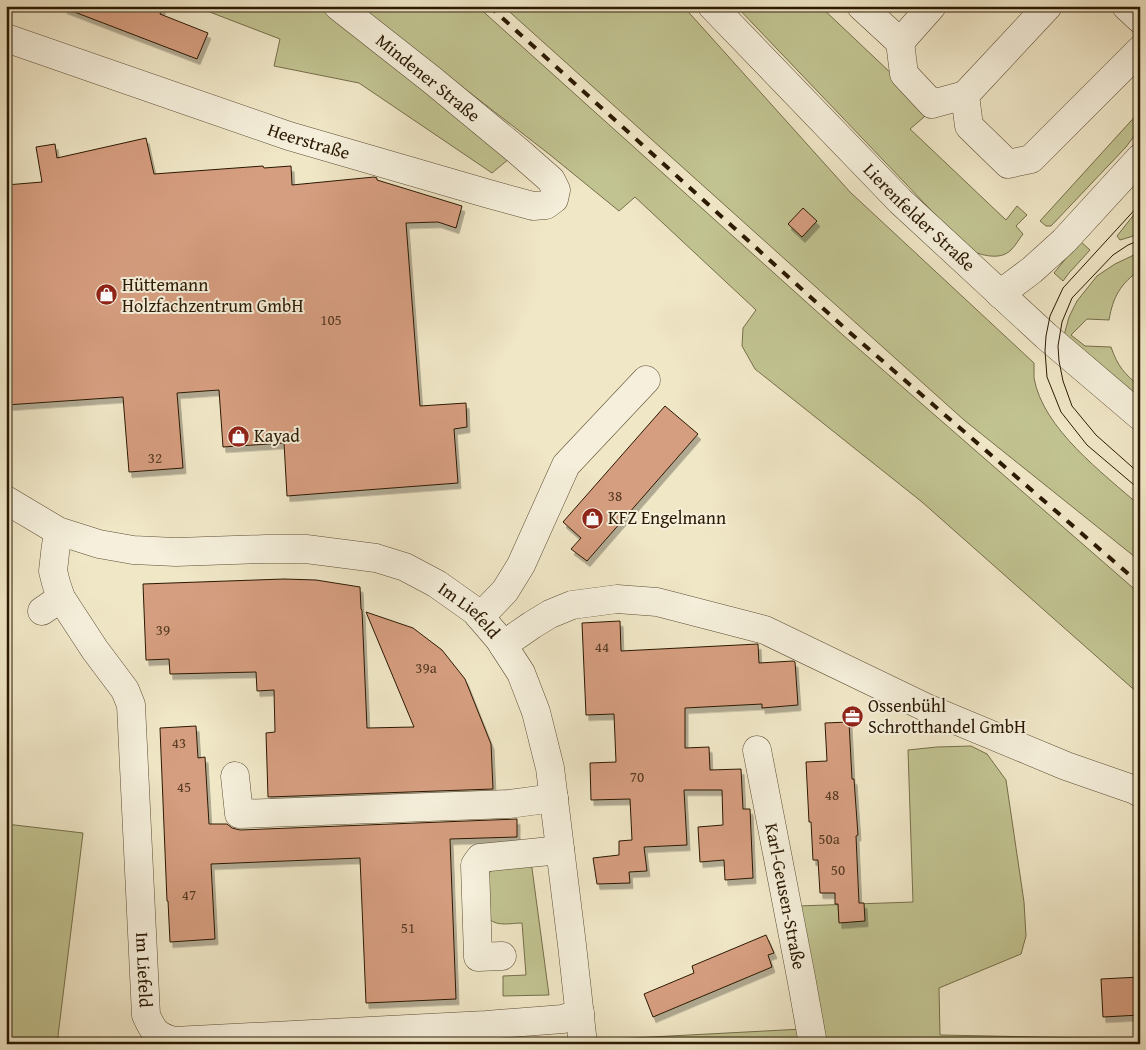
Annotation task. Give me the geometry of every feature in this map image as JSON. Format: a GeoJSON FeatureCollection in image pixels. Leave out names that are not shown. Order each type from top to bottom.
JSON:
{"type":"FeatureCollection","features":[{"type":"Feature","properties":{"kind":"street","name":"Mindener Straße"},"geometry":{"type":"LineString","coordinates":[[338,6],[518,151]]}},
{"type":"Feature","properties":{"kind":"street","name":"Lierenfelder Straße"},"geometry":{"type":"LineString","coordinates":[[712,6],[900,201],[1046,336],[1140,416]]}},
{"type":"Feature","properties":{"kind":"street"},"geometry":{"type":"LineString","coordinates":[[861,6],[900,42],[904,74],[932,104],[965,95],[1048,6]]}},
{"type":"Feature","properties":{"kind":"street"},"geometry":{"type":"LineString","coordinates":[[900,42],[932,6]]}},
{"type":"Feature","properties":{"kind":"street"},"geometry":{"type":"LineString","coordinates":[[1126,6],[1140,20]]}},
{"type":"Feature","properties":{"kind":"street","name":"Heerstraße"},"geometry":{"type":"LineString","coordinates":[[6,38],[289,136],[533,206],[546,205],[554,199],[556,190],[551,180],[518,151]]}},
{"type":"Feature","properties":{"kind":"street"},"geometry":{"type":"LineString","coordinates":[[965,95],[969,126],[1008,164],[1031,159],[1140,50]]}},
{"type":"Feature","properties":{"kind":"street"},"geometry":{"type":"LineString","coordinates":[[1000,294],[1032,270],[1064,241],[1140,158]]}},
{"type":"Feature","properties":{"kind":"street"},"geometry":{"type":"LineString","coordinates":[[480,617],[504,591],[521,565],[566,465],[646,380]]}},
{"type":"Feature","properties":{"kind":"street","name":"Im Liefeld"},"geometry":{"type":"LineString","coordinates":[[6,500],[58,531],[99,544],[133,550],[176,552],[306,549],[376,558],[405,568],[437,584],[475,611],[503,645],[521,673],[536,712],[550,768],[583,1044]]}},
{"type":"Feature","properties":{"kind":"street","name":"Im Liefeld"},"geometry":{"type":"LineString","coordinates":[[58,531],[54,571],[56,583],[52,604],[95,650],[125,690],[131,704],[146,1015],[152,1029],[163,1038],[174,1041],[563,1020],[580,1013]]}},
{"type":"Feature","properties":{"kind":"street"},"geometry":{"type":"LineString","coordinates":[[503,645],[550,614],[572,606],[617,599],[657,602],[765,630],[929,709],[1066,766],[1140,793]]}},
{"type":"Feature","properties":{"kind":"street","name":"Karl-Geusen-Straße"},"geometry":{"type":"LineString","coordinates":[[757,750],[813,1044]]}},
{"type":"Feature","properties":{"kind":"street"},"geometry":{"type":"LineString","coordinates":[[235,776],[239,814],[509,804],[554,798]]}},
{"type":"Feature","properties":{"kind":"street"},"geometry":{"type":"LineString","coordinates":[[502,956],[478,958],[475,865],[480,858],[560,850]]}},
{"type":"Feature","properties":{"kind":"green space"},"geometry":{"type":"Polygon","coordinates":[[[194,6],[319,6],[423,86],[510,158],[492,173],[359,83],[274,66],[280,39],[194,6]]]}},
{"type":"Feature","properties":{"kind":"green space"},"geometry":{"type":"Polygon","coordinates":[[[358,6],[477,6],[844,336],[1140,594],[1140,695],[922,502],[755,369],[742,346],[743,328],[756,310],[635,197],[619,211],[549,154],[358,6]]]}},
{"type":"Feature","properties":{"kind":"green space"},"geometry":{"type":"Polygon","coordinates":[[[503,6],[683,6],[850,192],[1034,363],[1034,378],[1040,397],[1049,415],[1076,449],[1140,506],[1140,561],[964,420],[503,6]]]}},
{"type":"Feature","properties":{"kind":"green space"},"geometry":{"type":"Polygon","coordinates":[[[736,6],[820,6],[931,111],[910,129],[1006,220],[1017,206],[1027,215],[1016,226],[1023,234],[1013,248],[1007,253],[996,256],[969,250],[736,6]]]}},
{"type":"Feature","properties":{"kind":"green space"},"geometry":{"type":"Polygon","coordinates":[[[1140,111],[1140,128],[1126,147],[1051,226],[1046,226],[1040,221],[1140,111]]]}},
{"type":"Feature","properties":{"kind":"green space"},"geometry":{"type":"Polygon","coordinates":[[[1140,207],[1140,234],[1120,240],[1117,236],[1140,207]]]}},
{"type":"Feature","properties":{"kind":"green space"},"geometry":{"type":"Polygon","coordinates":[[[1080,241],[1090,250],[1063,281],[1054,273],[1080,241]]]}},
{"type":"Feature","properties":{"kind":"green space"},"geometry":{"type":"Polygon","coordinates":[[[1140,254],[1140,270],[1127,280],[1118,292],[1109,320],[1087,319],[1071,335],[1085,346],[1111,347],[1122,369],[1140,387],[1140,403],[1063,339],[1069,317],[1077,301],[1097,276],[1115,264],[1140,254]]]}},
{"type":"Feature","properties":{"kind":"green space"},"geometry":{"type":"Polygon","coordinates":[[[971,746],[987,754],[1006,780],[1024,902],[1026,936],[1021,954],[939,988],[940,1035],[1140,1039],[1140,1044],[609,1044],[613,1039],[803,1029],[798,906],[913,902],[908,750],[971,746]]]}},
{"type":"Feature","properties":{"kind":"green space"},"geometry":{"type":"Polygon","coordinates":[[[6,824],[83,833],[57,1044],[17,1044],[6,1042],[6,824]]]}},
{"type":"Feature","properties":{"kind":"green space"},"geometry":{"type":"Polygon","coordinates":[[[531,861],[549,995],[503,996],[503,976],[526,975],[522,923],[500,924],[489,919],[487,876],[495,865],[531,861]]]}},
{"type":"Feature","properties":{"kind":"building"},"geometry":{"type":"Polygon","coordinates":[[[65,6],[163,6],[160,14],[208,33],[197,59],[64,8],[65,6]]]}},
{"type":"Feature","properties":{"kind":"building"},"geometry":{"type":"Polygon","coordinates":[[[146,138],[154,174],[263,166],[264,168],[291,166],[292,185],[374,177],[377,180],[462,206],[456,228],[438,222],[406,223],[420,406],[466,403],[467,427],[454,429],[458,483],[287,496],[284,443],[223,447],[219,390],[177,393],[183,468],[129,472],[123,397],[6,405],[6,185],[42,182],[36,147],[55,144],[57,158],[146,138]]]}},
{"type":"Feature","properties":{"kind":"building"},"geometry":{"type":"Polygon","coordinates":[[[803,208],[817,221],[802,237],[788,224],[803,208]]]}},
{"type":"Feature","properties":{"kind":"building"},"geometry":{"type":"Polygon","coordinates":[[[665,406],[698,434],[587,561],[571,549],[581,538],[563,522],[665,406]]]}},
{"type":"Feature","properties":{"kind":"building"},"geometry":{"type":"Polygon","coordinates":[[[284,579],[316,580],[360,587],[367,728],[414,727],[366,612],[413,628],[442,650],[465,679],[491,744],[493,789],[268,797],[266,733],[275,732],[274,690],[257,691],[256,672],[170,674],[169,659],[146,660],[143,584],[284,579]]]}},
{"type":"Feature","properties":{"kind":"building"},"geometry":{"type":"Polygon","coordinates":[[[620,621],[621,651],[758,644],[759,663],[795,662],[798,705],[762,708],[762,704],[685,708],[685,748],[709,747],[710,770],[741,769],[743,809],[750,809],[753,878],[725,880],[724,860],[700,862],[698,827],[723,825],[722,790],[684,790],[687,845],[644,847],[647,871],[629,872],[630,883],[597,884],[593,858],[619,855],[619,841],[632,840],[630,799],[591,800],[590,763],[616,762],[614,714],[586,715],[582,623],[620,621]]]}},
{"type":"Feature","properties":{"kind":"building"},"geometry":{"type":"Polygon","coordinates":[[[849,722],[852,779],[854,779],[858,835],[856,836],[859,903],[864,903],[865,921],[839,923],[838,904],[835,904],[835,893],[820,893],[818,860],[813,860],[806,762],[827,761],[825,723],[849,722]]]}},
{"type":"Feature","properties":{"kind":"building"},"geometry":{"type":"Polygon","coordinates":[[[196,726],[198,758],[205,757],[209,824],[227,824],[232,828],[240,830],[517,819],[517,837],[450,839],[456,999],[366,1003],[360,858],[211,864],[215,939],[170,942],[160,728],[196,726]]]}},
{"type":"Feature","properties":{"kind":"building"},"geometry":{"type":"Polygon","coordinates":[[[766,935],[774,953],[768,955],[772,967],[653,1017],[644,994],[694,973],[692,966],[766,935]]]}},
{"type":"Feature","properties":{"kind":"building"},"geometry":{"type":"Polygon","coordinates":[[[1140,977],[1140,1015],[1103,1017],[1101,979],[1140,977]]]}},
{"type":"Feature","properties":{"kind":"tram line"},"geometry":{"type":"LineString","coordinates":[[1140,204],[1063,288],[1050,316],[1045,351],[1047,377],[1061,412],[1087,445],[1140,490]]}},
{"type":"Feature","properties":{"kind":"tram line"},"geometry":{"type":"LineString","coordinates":[[1140,240],[1113,255],[1072,298],[1062,322],[1058,346],[1063,381],[1072,406],[1096,435],[1140,474]]}},
{"type":"Feature","properties":{"kind":"railway"},"geometry":{"type":"LineString","coordinates":[[489,6],[848,331],[1140,584]]}},
{"type":"Feature","properties":{"kind":"place","name":"Hüttemann Holzfachzentrum GmbH"},"geometry":{"type":"Point","coordinates":[106,295]}},
{"type":"Feature","properties":{"kind":"place","name":"Kayad"},"geometry":{"type":"Point","coordinates":[238,436]}},
{"type":"Feature","properties":{"kind":"place","name":"KFZ Engelmann"},"geometry":{"type":"Point","coordinates":[592,518]}},
{"type":"Feature","properties":{"kind":"place","name":"Ossenbühl Schrotthandel GmbH"},"geometry":{"type":"Point","coordinates":[852,716]}}]}
